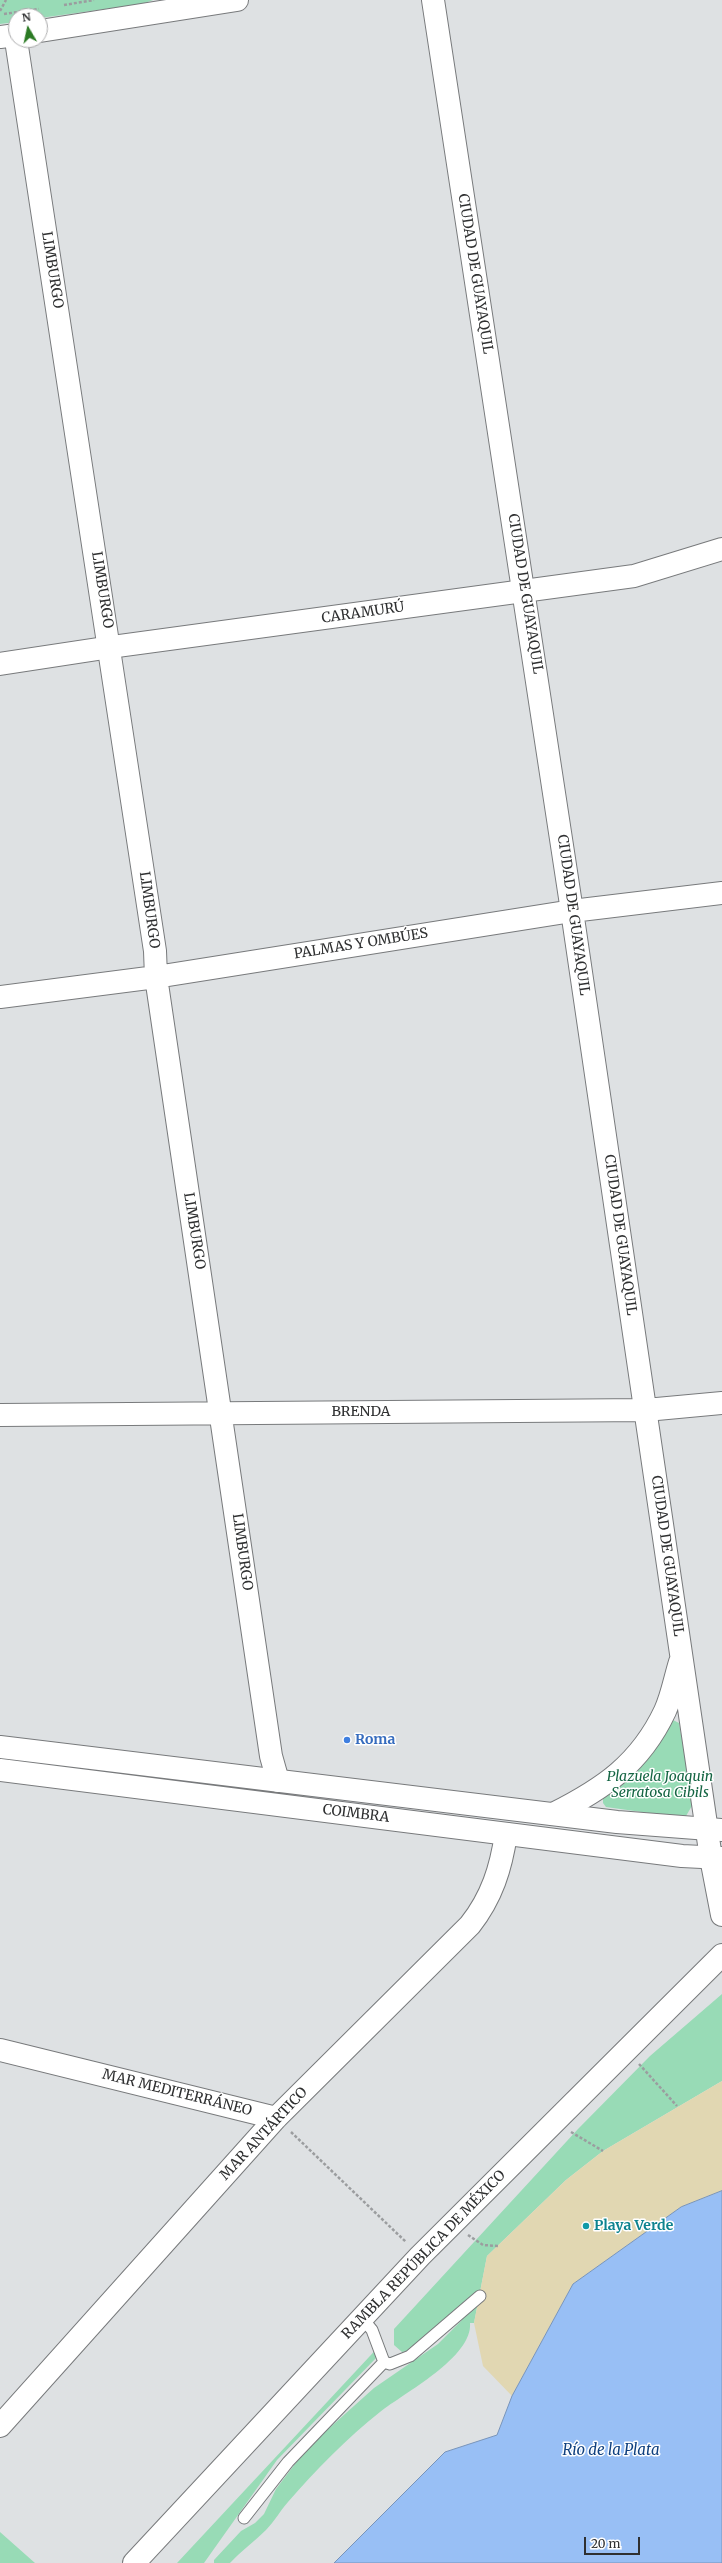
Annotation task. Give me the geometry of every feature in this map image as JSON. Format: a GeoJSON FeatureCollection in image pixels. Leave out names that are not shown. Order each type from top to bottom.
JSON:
{"type":"FeatureCollection","features":[{"type":"Feature","properties":{"kind":"street"},"geometry":{"type":"LineString","coordinates":[[48,30],[188,4],[237,0]]}},
{"type":"Feature","properties":{"kind":"street","name":"CIUDAD DE GUAYAQUIL"},"geometry":{"type":"LineString","coordinates":[[433,0],[572,911],[682,1657],[715,1830]]}},
{"type":"Feature","properties":{"kind":"street","name":"LIMBURGO"},"geometry":{"type":"LineString","coordinates":[[15,48],[111,647],[156,951],[156,977],[222,1412],[271,1756],[278,1781]]}},
{"type":"Feature","properties":{"kind":"street","name":"CARAMURÚ"},"geometry":{"type":"LineString","coordinates":[[0,664],[111,647],[634,576],[722,549]]}},
{"type":"Feature","properties":{"kind":"street","name":"PALMAS Y OMBÚES"},"geometry":{"type":"LineString","coordinates":[[0,997],[156,977],[572,911],[722,893]]}},
{"type":"Feature","properties":{"kind":"street","name":"BRENDA"},"geometry":{"type":"LineString","coordinates":[[0,1415],[222,1412],[646,1410],[722,1403]]}},
{"type":"Feature","properties":{"kind":"street"},"geometry":{"type":"LineString","coordinates":[[553,1814],[592,1794],[615,1777],[643,1748],[666,1710],[682,1657]]}},
{"type":"Feature","properties":{"kind":"street","name":"COIMBRA"},"geometry":{"type":"LineString","coordinates":[[0,1746],[553,1814],[715,1830]]}},
{"type":"Feature","properties":{"kind":"street","name":"COIMBRA"},"geometry":{"type":"LineString","coordinates":[[0,1770],[506,1834],[717,1858]]}},
{"type":"Feature","properties":{"kind":"street"},"geometry":{"type":"LineString","coordinates":[[715,1830],[722,1915]]}},
{"type":"Feature","properties":{"kind":"street","name":"MAR ANTÁRTICO"},"geometry":{"type":"LineString","coordinates":[[0,2426],[276,2118],[470,1925],[484,1907],[493,1886],[502,1863],[506,1834]]}},
{"type":"Feature","properties":{"kind":"street","name":"RAMBLA REPÚBLICA DE MÉXICO"},"geometry":{"type":"LineString","coordinates":[[134,2563],[420,2256],[722,1955]]}},
{"type":"Feature","properties":{"kind":"street","name":"MAR MEDITERRÁNEO"},"geometry":{"type":"LineString","coordinates":[[0,2050],[276,2118]]}},
{"type":"Feature","properties":{"kind":"lane"},"geometry":{"type":"LineString","coordinates":[[384,2362],[390,2364],[410,2356],[480,2296]]}},
{"type":"Feature","properties":{"kind":"lane"},"geometry":{"type":"LineString","coordinates":[[362,2318],[372,2330],[384,2362]]}},
{"type":"Feature","properties":{"kind":"lane"},"geometry":{"type":"LineString","coordinates":[[244,2518],[288,2462],[384,2362]]}},
{"type":"Feature","properties":{"kind":"path"},"geometry":{"type":"LineString","coordinates":[[0,11],[6,0]]}},
{"type":"Feature","properties":{"kind":"path"},"geometry":{"type":"LineString","coordinates":[[638,2063],[676,2106]]}},
{"type":"Feature","properties":{"kind":"path"},"geometry":{"type":"LineString","coordinates":[[276,2118],[420,2256]]}},
{"type":"Feature","properties":{"kind":"path"},"geometry":{"type":"LineString","coordinates":[[564,2128],[603,2151]]}},
{"type":"Feature","properties":{"kind":"path"},"geometry":{"type":"LineString","coordinates":[[465,2232],[484,2246],[498,2246]]}},
{"type":"Feature","properties":{"kind":"green space"},"geometry":{"type":"Polygon","coordinates":[[[0,0],[153,0],[142,4],[48,17],[48,8],[8,8],[8,23],[0,24],[0,0]]]}},
{"type":"Feature","properties":{"kind":"green space","name":"Plazuela Joaquin Serratosa Cibils"},"geometry":{"type":"Polygon","coordinates":[[[673,1720],[679,1723],[693,1804],[686,1816],[677,1817],[606,1807],[603,1803],[603,1797],[673,1720]]]}},
{"type":"Feature","properties":{"kind":"green space"},"geometry":{"type":"Polygon","coordinates":[[[722,1994],[722,2081],[603,2151],[566,2180],[487,2256],[474,2323],[470,2323],[468,2336],[461,2349],[435,2373],[380,2412],[344,2443],[285,2505],[272,2524],[230,2563],[214,2563],[214,2560],[241,2531],[255,2523],[264,2514],[276,2489],[307,2448],[374,2388],[438,2344],[463,2319],[420,2349],[402,2352],[394,2345],[394,2329],[578,2129],[650,2056],[722,1994]]]}},
{"type":"Feature","properties":{"kind":"green space"},"geometry":{"type":"Polygon","coordinates":[[[383,2342],[378,2356],[277,2460],[204,2563],[177,2563],[383,2342]]]}},
{"type":"Feature","properties":{"kind":"green space"},"geometry":{"type":"Polygon","coordinates":[[[0,2532],[35,2563],[0,2563],[0,2532]]]}},
{"type":"Feature","properties":{"kind":"sand","name":"Playa Verde"},"geometry":{"type":"Polygon","coordinates":[[[722,2081],[722,2191],[681,2207],[573,2284],[512,2396],[483,2366],[474,2323],[487,2256],[566,2180],[603,2151],[722,2081]]]}},
{"type":"Feature","properties":{"kind":"water","name":"Río de la Plata"},"geometry":{"type":"Polygon","coordinates":[[[722,2191],[722,2563],[334,2563],[445,2452],[497,2435],[512,2396],[573,2284],[681,2207],[722,2191]]]}},
{"type":"Feature","properties":{"kind":"place","name":"Roma"},"geometry":{"type":"Point","coordinates":[347,1740]}},
{"type":"Feature","properties":{"kind":"place","name":"Playa Verde"},"geometry":{"type":"Point","coordinates":[586,2226]}}]}
